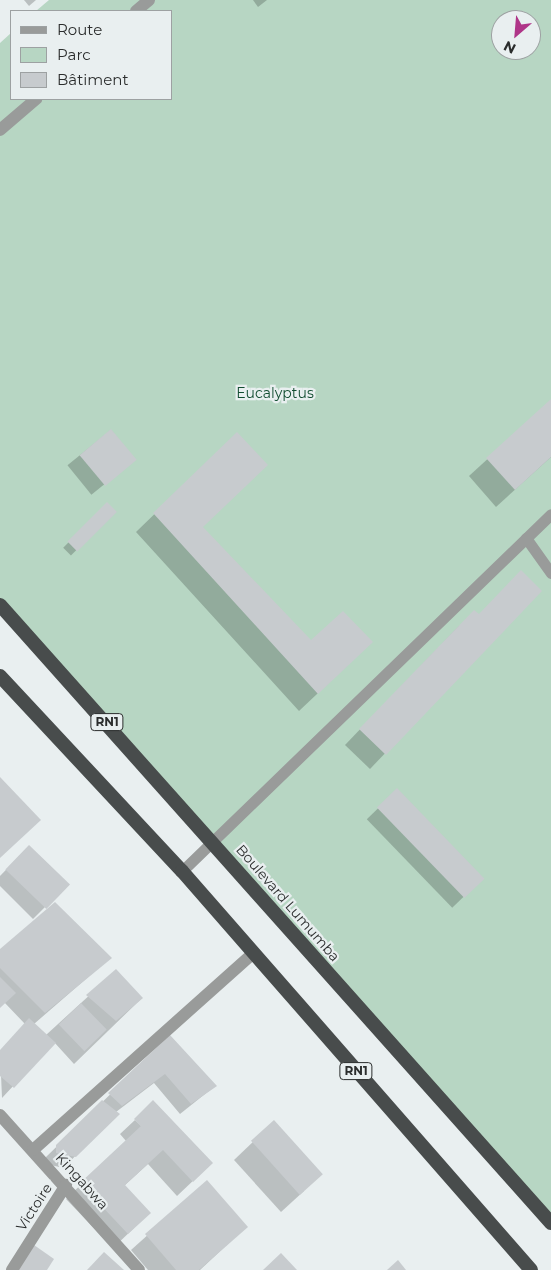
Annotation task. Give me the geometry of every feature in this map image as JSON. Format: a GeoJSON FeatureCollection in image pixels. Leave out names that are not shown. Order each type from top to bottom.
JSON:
{"type":"FeatureCollection","features":[{"type":"Feature","properties":{"kind":"highway","name":"Boulevard Lumumba"},"geometry":{"type":"LineString","coordinates":[[0,604],[213,841],[551,1224]]}},
{"type":"Feature","properties":{"kind":"highway","name":"RN1"},"geometry":{"type":"LineString","coordinates":[[0,676],[182,871],[531,1270]]}},
{"type":"Feature","properties":{"kind":"street"},"geometry":{"type":"LineString","coordinates":[[137,10],[149,0]]}},
{"type":"Feature","properties":{"kind":"street"},"geometry":{"type":"LineString","coordinates":[[0,130],[35,100]]}},
{"type":"Feature","properties":{"kind":"street"},"geometry":{"type":"LineString","coordinates":[[33,1150],[253,953]]}},
{"type":"Feature","properties":{"kind":"street","name":"Kingabwa"},"geometry":{"type":"LineString","coordinates":[[0,1115],[66,1185],[139,1270]]}},
{"type":"Feature","properties":{"kind":"street","name":"Victoire"},"geometry":{"type":"LineString","coordinates":[[12,1270],[66,1185]]}},
{"type":"Feature","properties":{"kind":"lane"},"geometry":{"type":"LineString","coordinates":[[182,871],[551,514]]}},
{"type":"Feature","properties":{"kind":"lane"},"geometry":{"type":"LineString","coordinates":[[526,538],[551,573]]}},
{"type":"Feature","properties":{"kind":"green space","name":"Eucalyptus"},"geometry":{"type":"Polygon","coordinates":[[[49,0],[551,0],[551,1223],[0,603],[0,43],[10,34],[10,100],[172,100],[172,10],[37,10],[49,0]]]}},
{"type":"Feature","properties":{"kind":"building"},"geometry":{"type":"Polygon","coordinates":[[[551,399],[551,457],[515,490],[486,458],[551,399]]]}},
{"type":"Feature","properties":{"kind":"building"},"geometry":{"type":"Polygon","coordinates":[[[111,429],[137,460],[105,486],[80,455],[111,429]]]}},
{"type":"Feature","properties":{"kind":"building"},"geometry":{"type":"Polygon","coordinates":[[[237,432],[268,465],[203,527],[311,640],[343,611],[373,642],[318,694],[153,513],[237,432]]]}},
{"type":"Feature","properties":{"kind":"building"},"geometry":{"type":"Polygon","coordinates":[[[107,502],[117,512],[77,551],[67,542],[107,502]]]}},
{"type":"Feature","properties":{"kind":"building"},"geometry":{"type":"Polygon","coordinates":[[[521,570],[542,591],[386,755],[359,729],[474,610],[479,614],[521,570]]]}},
{"type":"Feature","properties":{"kind":"building"},"geometry":{"type":"Polygon","coordinates":[[[0,777],[41,820],[0,858],[0,777]]]}},
{"type":"Feature","properties":{"kind":"building"},"geometry":{"type":"Polygon","coordinates":[[[397,788],[485,879],[464,898],[377,807],[397,788]]]}},
{"type":"Feature","properties":{"kind":"building"},"geometry":{"type":"Polygon","coordinates":[[[29,845],[70,885],[46,909],[5,869],[29,845]]]}},
{"type":"Feature","properties":{"kind":"building"},"geometry":{"type":"Polygon","coordinates":[[[55,902],[112,958],[45,1013],[0,968],[0,949],[55,902]]]}},
{"type":"Feature","properties":{"kind":"building"},"geometry":{"type":"Polygon","coordinates":[[[116,969],[143,998],[116,1021],[86,995],[116,969]]]}},
{"type":"Feature","properties":{"kind":"building"},"geometry":{"type":"Polygon","coordinates":[[[0,977],[16,993],[0,1008],[0,977]]]}},
{"type":"Feature","properties":{"kind":"building"},"geometry":{"type":"Polygon","coordinates":[[[81,1003],[107,1030],[84,1051],[59,1025],[81,1003]]]}},
{"type":"Feature","properties":{"kind":"building"},"geometry":{"type":"Polygon","coordinates":[[[29,1018],[56,1043],[14,1088],[0,1076],[0,1050],[29,1018]]]}},
{"type":"Feature","properties":{"kind":"building"},"geometry":{"type":"Polygon","coordinates":[[[170,1035],[217,1086],[191,1104],[165,1074],[122,1106],[108,1093],[170,1035]]]}},
{"type":"Feature","properties":{"kind":"building"},"geometry":{"type":"Polygon","coordinates":[[[102,1100],[120,1114],[76,1157],[56,1153],[56,1145],[102,1100]]]}},
{"type":"Feature","properties":{"kind":"building"},"geometry":{"type":"Polygon","coordinates":[[[153,1100],[213,1163],[193,1182],[163,1150],[125,1185],[151,1213],[128,1234],[80,1183],[141,1126],[134,1119],[153,1100]]]}},
{"type":"Feature","properties":{"kind":"building"},"geometry":{"type":"Polygon","coordinates":[[[274,1120],[323,1174],[300,1195],[251,1141],[274,1120]]]}},
{"type":"Feature","properties":{"kind":"building"},"geometry":{"type":"Polygon","coordinates":[[[207,1180],[248,1227],[199,1270],[176,1270],[145,1234],[207,1180]]]}},
{"type":"Feature","properties":{"kind":"building"},"geometry":{"type":"Polygon","coordinates":[[[34,1245],[54,1259],[47,1270],[17,1270],[34,1245]]]}},
{"type":"Feature","properties":{"kind":"building"},"geometry":{"type":"Polygon","coordinates":[[[104,1252],[124,1270],[87,1270],[104,1252]]]}},
{"type":"Feature","properties":{"kind":"building"},"geometry":{"type":"Polygon","coordinates":[[[281,1253],[297,1270],[263,1270],[281,1253]]]}},
{"type":"Feature","properties":{"kind":"building"},"geometry":{"type":"Polygon","coordinates":[[[398,1260],[406,1270],[387,1270],[398,1260]]]}}]}
